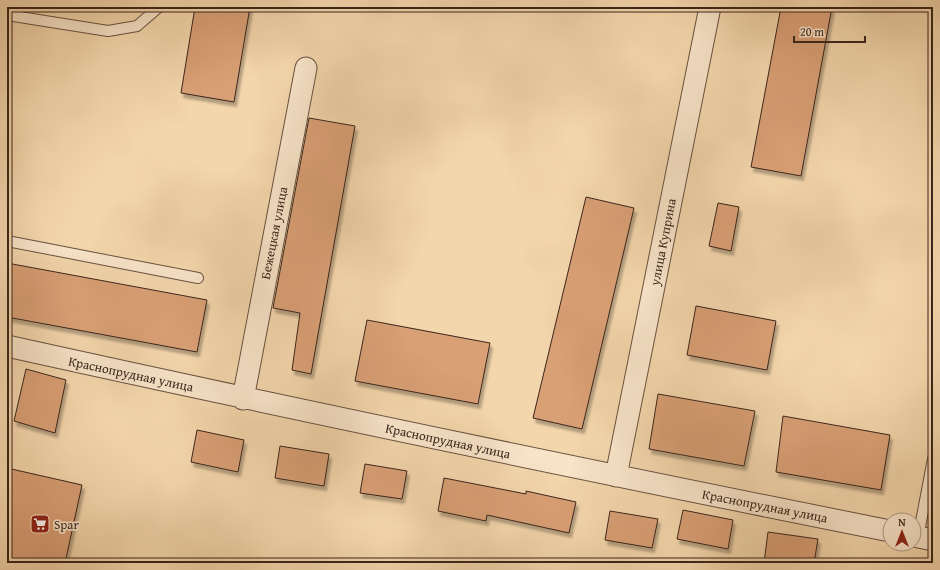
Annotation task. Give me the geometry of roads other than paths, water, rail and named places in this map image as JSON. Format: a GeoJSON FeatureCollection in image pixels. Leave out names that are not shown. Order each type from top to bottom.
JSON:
{"type":"FeatureCollection","features":[{"type":"Feature","properties":{"kind":"street","name":"улица Куприна"},"geometry":{"type":"LineString","coordinates":[[616,476],[710,7]]}},
{"type":"Feature","properties":{"kind":"street","name":"Бежецкая улица"},"geometry":{"type":"LineString","coordinates":[[243,398],[306,68]]}},
{"type":"Feature","properties":{"kind":"street","name":"Краснопрудная улица"},"geometry":{"type":"LineString","coordinates":[[7,346],[243,398],[616,476],[882,529]]}},
{"type":"Feature","properties":{"kind":"lane"},"geometry":{"type":"LineString","coordinates":[[7,15],[108,31],[137,26],[159,7]]}},
{"type":"Feature","properties":{"kind":"lane"},"geometry":{"type":"LineString","coordinates":[[7,241],[198,278]]}},
{"type":"Feature","properties":{"kind":"lane"},"geometry":{"type":"LineString","coordinates":[[922,538],[933,459]]}},
{"type":"Feature","properties":{"kind":"place","name":"Spar"},"geometry":{"type":"Point","coordinates":[40,524]}}]}
